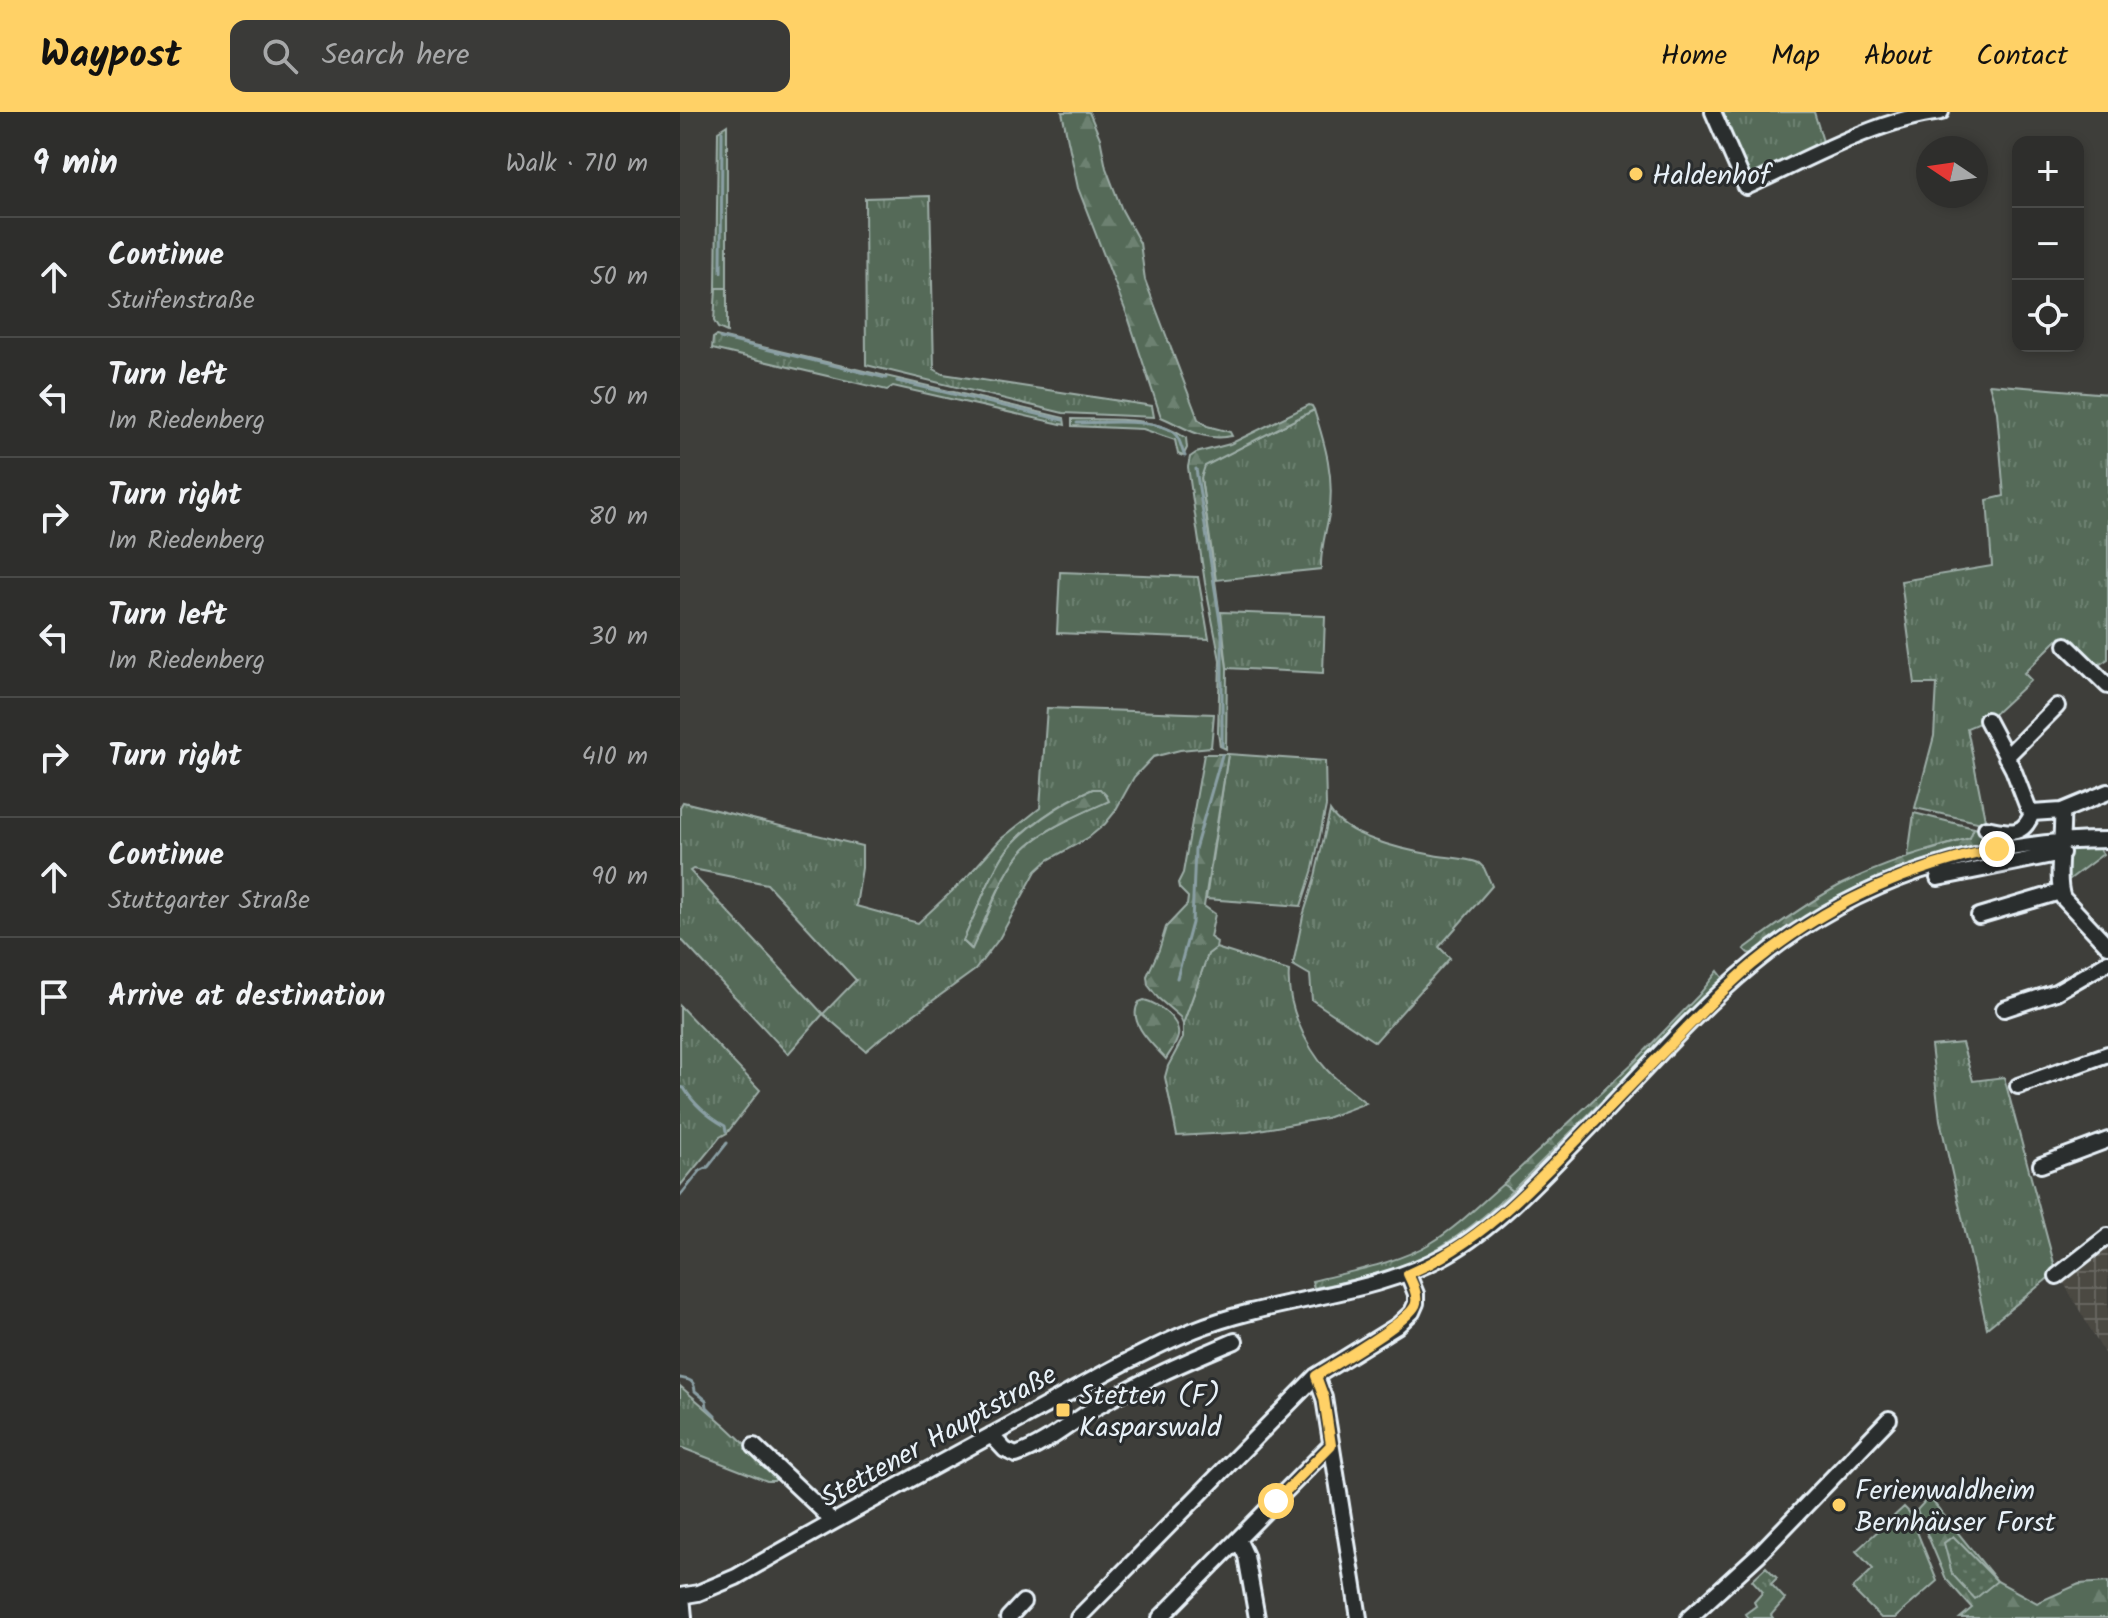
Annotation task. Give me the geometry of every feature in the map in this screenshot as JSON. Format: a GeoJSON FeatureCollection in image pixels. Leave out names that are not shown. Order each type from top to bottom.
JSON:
{"type":"FeatureCollection","features":[{"type":"Feature","properties":{"kind":"street"},"geometry":{"type":"LineString","coordinates":[[1713,112],[1746,187],[1850,140],[1892,124],[1941,112]]}},
{"type":"Feature","properties":{"kind":"street"},"geometry":{"type":"LineString","coordinates":[[2066,645],[2108,686]]}},
{"type":"Feature","properties":{"kind":"street"},"geometry":{"type":"LineString","coordinates":[[2006,757],[2057,706]]}},
{"type":"Feature","properties":{"kind":"street"},"geometry":{"type":"LineString","coordinates":[[1987,720],[2032,813]]}},
{"type":"Feature","properties":{"kind":"street"},"geometry":{"type":"LineString","coordinates":[[2032,813],[2062,811],[2108,792]]}},
{"type":"Feature","properties":{"kind":"street"},"geometry":{"type":"LineString","coordinates":[[2062,811],[2060,892],[2068,905],[2108,946]]}},
{"type":"Feature","properties":{"kind":"street"},"geometry":{"type":"LineString","coordinates":[[1986,828],[2020,831],[2026,827],[2032,813]]}},
{"type":"Feature","properties":{"kind":"street"},"geometry":{"type":"LineString","coordinates":[[1938,878],[2062,847],[2108,840]]}},
{"type":"Feature","properties":{"kind":"street","name":"Stettener Hauptstraße"},"geometry":{"type":"LineString","coordinates":[[681,1596],[698,1593],[736,1577],[1109,1371],[1195,1329],[1280,1304],[1408,1274],[1451,1252],[1506,1210],[1710,1003],[1751,965],[1787,938],[1866,892],[1914,871],[1964,856],[2016,846],[2062,847]]}},
{"type":"Feature","properties":{"kind":"street"},"geometry":{"type":"LineString","coordinates":[[1979,916],[2060,892]]}},
{"type":"Feature","properties":{"kind":"street"},"geometry":{"type":"LineString","coordinates":[[2004,1009],[2056,992],[2108,962]]}},
{"type":"Feature","properties":{"kind":"street"},"geometry":{"type":"LineString","coordinates":[[2018,1086],[2108,1054]]}},
{"type":"Feature","properties":{"kind":"street"},"geometry":{"type":"LineString","coordinates":[[2041,1165],[2108,1140]]}},
{"type":"Feature","properties":{"kind":"street"},"geometry":{"type":"LineString","coordinates":[[2057,1276],[2108,1236]]}},
{"type":"Feature","properties":{"kind":"street"},"geometry":{"type":"LineString","coordinates":[[1078,1618],[1316,1376],[1397,1326],[1412,1312],[1416,1294],[1408,1274]]}},
{"type":"Feature","properties":{"kind":"street"},"geometry":{"type":"LineString","coordinates":[[991,1435],[1005,1450],[1016,1455],[1034,1449],[1129,1389],[1235,1341]]}},
{"type":"Feature","properties":{"kind":"street"},"geometry":{"type":"LineString","coordinates":[[1316,1376],[1324,1398],[1359,1618]]}},
{"type":"Feature","properties":{"kind":"street"},"geometry":{"type":"LineString","coordinates":[[1689,1618],[1759,1554],[1889,1419]]}},
{"type":"Feature","properties":{"kind":"street"},"geometry":{"type":"LineString","coordinates":[[1160,1618],[1331,1445]]}},
{"type":"Feature","properties":{"kind":"street"},"geometry":{"type":"LineString","coordinates":[[754,1446],[832,1522]]}},
{"type":"Feature","properties":{"kind":"street"},"geometry":{"type":"LineString","coordinates":[[1238,1539],[1246,1556],[1257,1618]]}},
{"type":"Feature","properties":{"kind":"street"},"geometry":{"type":"LineString","coordinates":[[681,1596],[684,1618]]}},
{"type":"Feature","properties":{"kind":"street"},"geometry":{"type":"LineString","coordinates":[[1008,1618],[1023,1602]]}},
{"type":"Feature","properties":{"kind":"shaded area"},"geometry":{"type":"Polygon","coordinates":[[[2108,1246],[2108,1360],[2061,1278],[2108,1246]]]}},
{"type":"Feature","properties":{"kind":"green space"},"geometry":{"type":"Polygon","coordinates":[[[1062,112],[1089,112],[1122,210],[1140,243],[1145,280],[1198,419],[1207,426],[1230,432],[1232,436],[1203,436],[1161,417],[1129,320],[1078,188],[1062,112]]]}},
{"type":"Feature","properties":{"kind":"green space"},"geometry":{"type":"Polygon","coordinates":[[[1716,112],[1814,112],[1825,148],[1758,179],[1747,178],[1716,112]]]}},
{"type":"Feature","properties":{"kind":"green space"},"geometry":{"type":"Polygon","coordinates":[[[727,125],[727,288],[716,288],[718,131],[727,125]]]}},
{"type":"Feature","properties":{"kind":"green space"},"geometry":{"type":"Polygon","coordinates":[[[930,196],[934,369],[943,374],[1152,406],[1154,417],[1063,413],[866,365],[865,198],[930,196]]]}},
{"type":"Feature","properties":{"kind":"green space"},"geometry":{"type":"Polygon","coordinates":[[[716,288],[727,288],[727,332],[718,328],[714,321],[716,288]]]}},
{"type":"Feature","properties":{"kind":"green space"},"geometry":{"type":"Polygon","coordinates":[[[716,336],[1064,418],[1065,425],[893,386],[887,390],[712,349],[716,336]]]}},
{"type":"Feature","properties":{"kind":"green space"},"geometry":{"type":"Polygon","coordinates":[[[1989,384],[2108,394],[2108,659],[2094,668],[2060,637],[2024,673],[2031,680],[1989,719],[1967,728],[1986,824],[1915,808],[1934,736],[1937,684],[1915,684],[1901,581],[1992,566],[1987,500],[2004,496],[1997,412],[1989,384]]]}},
{"type":"Feature","properties":{"kind":"green space"},"geometry":{"type":"Polygon","coordinates":[[[1309,405],[1314,410],[1205,466],[1201,478],[1227,668],[1226,749],[1220,746],[1218,733],[1220,660],[1205,583],[1188,467],[1190,457],[1230,444],[1309,405]]]}},
{"type":"Feature","properties":{"kind":"green space"},"geometry":{"type":"Polygon","coordinates":[[[1314,410],[1325,448],[1331,487],[1321,569],[1216,580],[1201,478],[1204,466],[1314,410]]]}},
{"type":"Feature","properties":{"kind":"green space"},"geometry":{"type":"Polygon","coordinates":[[[1072,419],[1131,420],[1159,425],[1186,438],[1187,448],[1183,456],[1178,454],[1175,440],[1143,429],[1072,426],[1072,419]]]}},
{"type":"Feature","properties":{"kind":"green space"},"geometry":{"type":"Polygon","coordinates":[[[1060,572],[1198,577],[1209,639],[1057,633],[1060,572]]]}},
{"type":"Feature","properties":{"kind":"green space"},"geometry":{"type":"Polygon","coordinates":[[[1221,612],[1325,616],[1323,673],[1227,668],[1221,612]]]}},
{"type":"Feature","properties":{"kind":"green space"},"geometry":{"type":"Polygon","coordinates":[[[1047,708],[1214,714],[1211,747],[1153,757],[1134,777],[1105,824],[1036,871],[999,939],[975,970],[866,1051],[823,1014],[788,1054],[680,938],[680,807],[683,802],[862,846],[856,906],[918,923],[965,879],[1001,839],[1040,808],[1047,708]],[[1093,789],[1044,817],[1020,836],[1003,856],[963,941],[971,949],[1005,877],[1019,855],[1036,839],[1060,824],[1108,801],[1093,789]],[[693,869],[690,871],[823,1014],[856,980],[767,884],[693,869]]]}},
{"type":"Feature","properties":{"kind":"green space"},"geometry":{"type":"Polygon","coordinates":[[[1204,754],[1228,754],[1204,906],[1215,914],[1210,937],[1217,942],[1216,948],[1208,954],[1183,1024],[1180,1017],[1148,985],[1147,976],[1166,927],[1187,905],[1188,897],[1178,883],[1183,873],[1204,754]]]}},
{"type":"Feature","properties":{"kind":"green space"},"geometry":{"type":"Polygon","coordinates":[[[1228,754],[1325,761],[1326,806],[1313,869],[1301,906],[1206,899],[1228,754]]]}},
{"type":"Feature","properties":{"kind":"green space"},"geometry":{"type":"Polygon","coordinates":[[[1093,789],[1100,789],[1109,801],[1060,824],[1036,839],[1019,855],[993,900],[972,949],[963,941],[992,876],[1010,846],[1044,817],[1093,789]]]}},
{"type":"Feature","properties":{"kind":"green space"},"geometry":{"type":"Polygon","coordinates":[[[1330,811],[1348,828],[1374,840],[1416,852],[1479,863],[1492,886],[1439,947],[1450,958],[1375,1042],[1312,1000],[1310,975],[1293,965],[1330,811]]]}},
{"type":"Feature","properties":{"kind":"green space"},"geometry":{"type":"Polygon","coordinates":[[[1914,813],[1974,828],[1970,838],[1908,856],[1914,813]]]}},
{"type":"Feature","properties":{"kind":"green space"},"geometry":{"type":"Polygon","coordinates":[[[1974,828],[2006,836],[2006,839],[1945,854],[1885,874],[1823,906],[1753,954],[1744,949],[1804,906],[1842,884],[1889,864],[1970,838],[1974,828]]]}},
{"type":"Feature","properties":{"kind":"green space"},"geometry":{"type":"Polygon","coordinates":[[[2097,846],[2103,854],[2066,882],[2067,853],[2071,848],[2097,846]]]}},
{"type":"Feature","properties":{"kind":"green space"},"geometry":{"type":"Polygon","coordinates":[[[1216,948],[1289,971],[1294,1010],[1311,1049],[1331,1074],[1366,1103],[1326,1118],[1248,1132],[1177,1136],[1165,1077],[1183,1038],[1183,1024],[1208,954],[1216,948]]]}},
{"type":"Feature","properties":{"kind":"green space"},"geometry":{"type":"Polygon","coordinates":[[[1718,971],[1724,979],[1512,1191],[1503,1184],[1637,1059],[1718,971]]]}},
{"type":"Feature","properties":{"kind":"green space"},"geometry":{"type":"Polygon","coordinates":[[[1144,1000],[1161,1008],[1176,1024],[1177,1039],[1166,1059],[1138,1025],[1136,1010],[1139,1002],[1144,1000]]]}},
{"type":"Feature","properties":{"kind":"green space"},"geometry":{"type":"Polygon","coordinates":[[[680,1006],[760,1090],[680,1186],[680,1006]]]}},
{"type":"Feature","properties":{"kind":"green space"},"geometry":{"type":"Polygon","coordinates":[[[1962,1043],[1973,1081],[2004,1077],[2055,1267],[2052,1275],[1987,1328],[1940,1120],[1931,1046],[1962,1043]]]}},
{"type":"Feature","properties":{"kind":"green space"},"geometry":{"type":"Polygon","coordinates":[[[1503,1184],[1512,1191],[1473,1225],[1430,1253],[1389,1271],[1314,1288],[1312,1281],[1388,1262],[1431,1243],[1503,1184]]]}},
{"type":"Feature","properties":{"kind":"green space"},"geometry":{"type":"Polygon","coordinates":[[[680,1386],[779,1476],[774,1481],[767,1481],[680,1447],[680,1386]]]}},
{"type":"Feature","properties":{"kind":"green space"},"geometry":{"type":"Polygon","coordinates":[[[1929,1497],[1997,1581],[2037,1603],[2079,1584],[2108,1582],[2108,1618],[1960,1618],[1972,1608],[1946,1579],[1917,1510],[1929,1497]]]}},
{"type":"Feature","properties":{"kind":"green space"},"geometry":{"type":"Polygon","coordinates":[[[1904,1507],[1909,1512],[1937,1581],[1895,1618],[1881,1618],[1852,1589],[1873,1569],[1856,1551],[1904,1507]]]}},
{"type":"Feature","properties":{"kind":"green space"},"geometry":{"type":"Polygon","coordinates":[[[1953,1536],[1997,1581],[1975,1599],[1952,1574],[1944,1543],[1953,1536]]]}},
{"type":"Feature","properties":{"kind":"green space"},"geometry":{"type":"Polygon","coordinates":[[[1766,1567],[1777,1578],[1771,1584],[1785,1599],[1771,1615],[1773,1618],[1748,1618],[1745,1614],[1756,1606],[1754,1602],[1763,1592],[1752,1580],[1766,1567]]]}},
{"type":"Feature","properties":{"kind":"waterway"},"geometry":{"type":"LineString","coordinates":[[721,272],[722,131]]}},
{"type":"Feature","properties":{"kind":"waterway"},"geometry":{"type":"LineString","coordinates":[[720,338],[886,378]]}},
{"type":"Feature","properties":{"kind":"waterway"},"geometry":{"type":"LineString","coordinates":[[897,381],[1063,420]]}},
{"type":"Feature","properties":{"kind":"waterway"},"geometry":{"type":"LineString","coordinates":[[1077,423],[1156,425],[1175,434],[1185,456]]}},
{"type":"Feature","properties":{"kind":"waterway"},"geometry":{"type":"LineString","coordinates":[[1196,469],[1222,634],[1222,746]]}},
{"type":"Feature","properties":{"kind":"waterway"},"geometry":{"type":"LineString","coordinates":[[1177,978],[1192,923],[1195,849],[1222,755]]}},
{"type":"Feature","properties":{"kind":"waterway"},"geometry":{"type":"LineString","coordinates":[[680,1087],[725,1126],[726,1131]]}},
{"type":"Feature","properties":{"kind":"waterway"},"geometry":{"type":"LineString","coordinates":[[680,1196],[727,1143]]}},
{"type":"Feature","properties":{"kind":"waterway"},"geometry":{"type":"LineString","coordinates":[[680,1378],[692,1383],[715,1415]]}},
{"type":"Feature","properties":{"kind":"place","name":"Haldenhof"},"geometry":{"type":"Point","coordinates":[1636,174]}},
{"type":"Feature","properties":{"kind":"place","name":"Stetten (F) Kasparswald"},"geometry":{"type":"Point","coordinates":[1063,1410]}},
{"type":"Feature","properties":{"kind":"place","name":"Ferienwaldheim Bernhäuser Forst"},"geometry":{"type":"Point","coordinates":[1839,1505]}},
{"type":"Feature","properties":{"kind":"route"},"geometry":{"type":"LineString","coordinates":[[1276,1501],[1331,1445],[1324,1398],[1316,1376],[1397,1326],[1412,1312],[1416,1294],[1408,1274],[1451,1252],[1506,1210],[1710,1003],[1751,965],[1787,938],[1853,898],[1914,871],[1997,849]]}}]}
